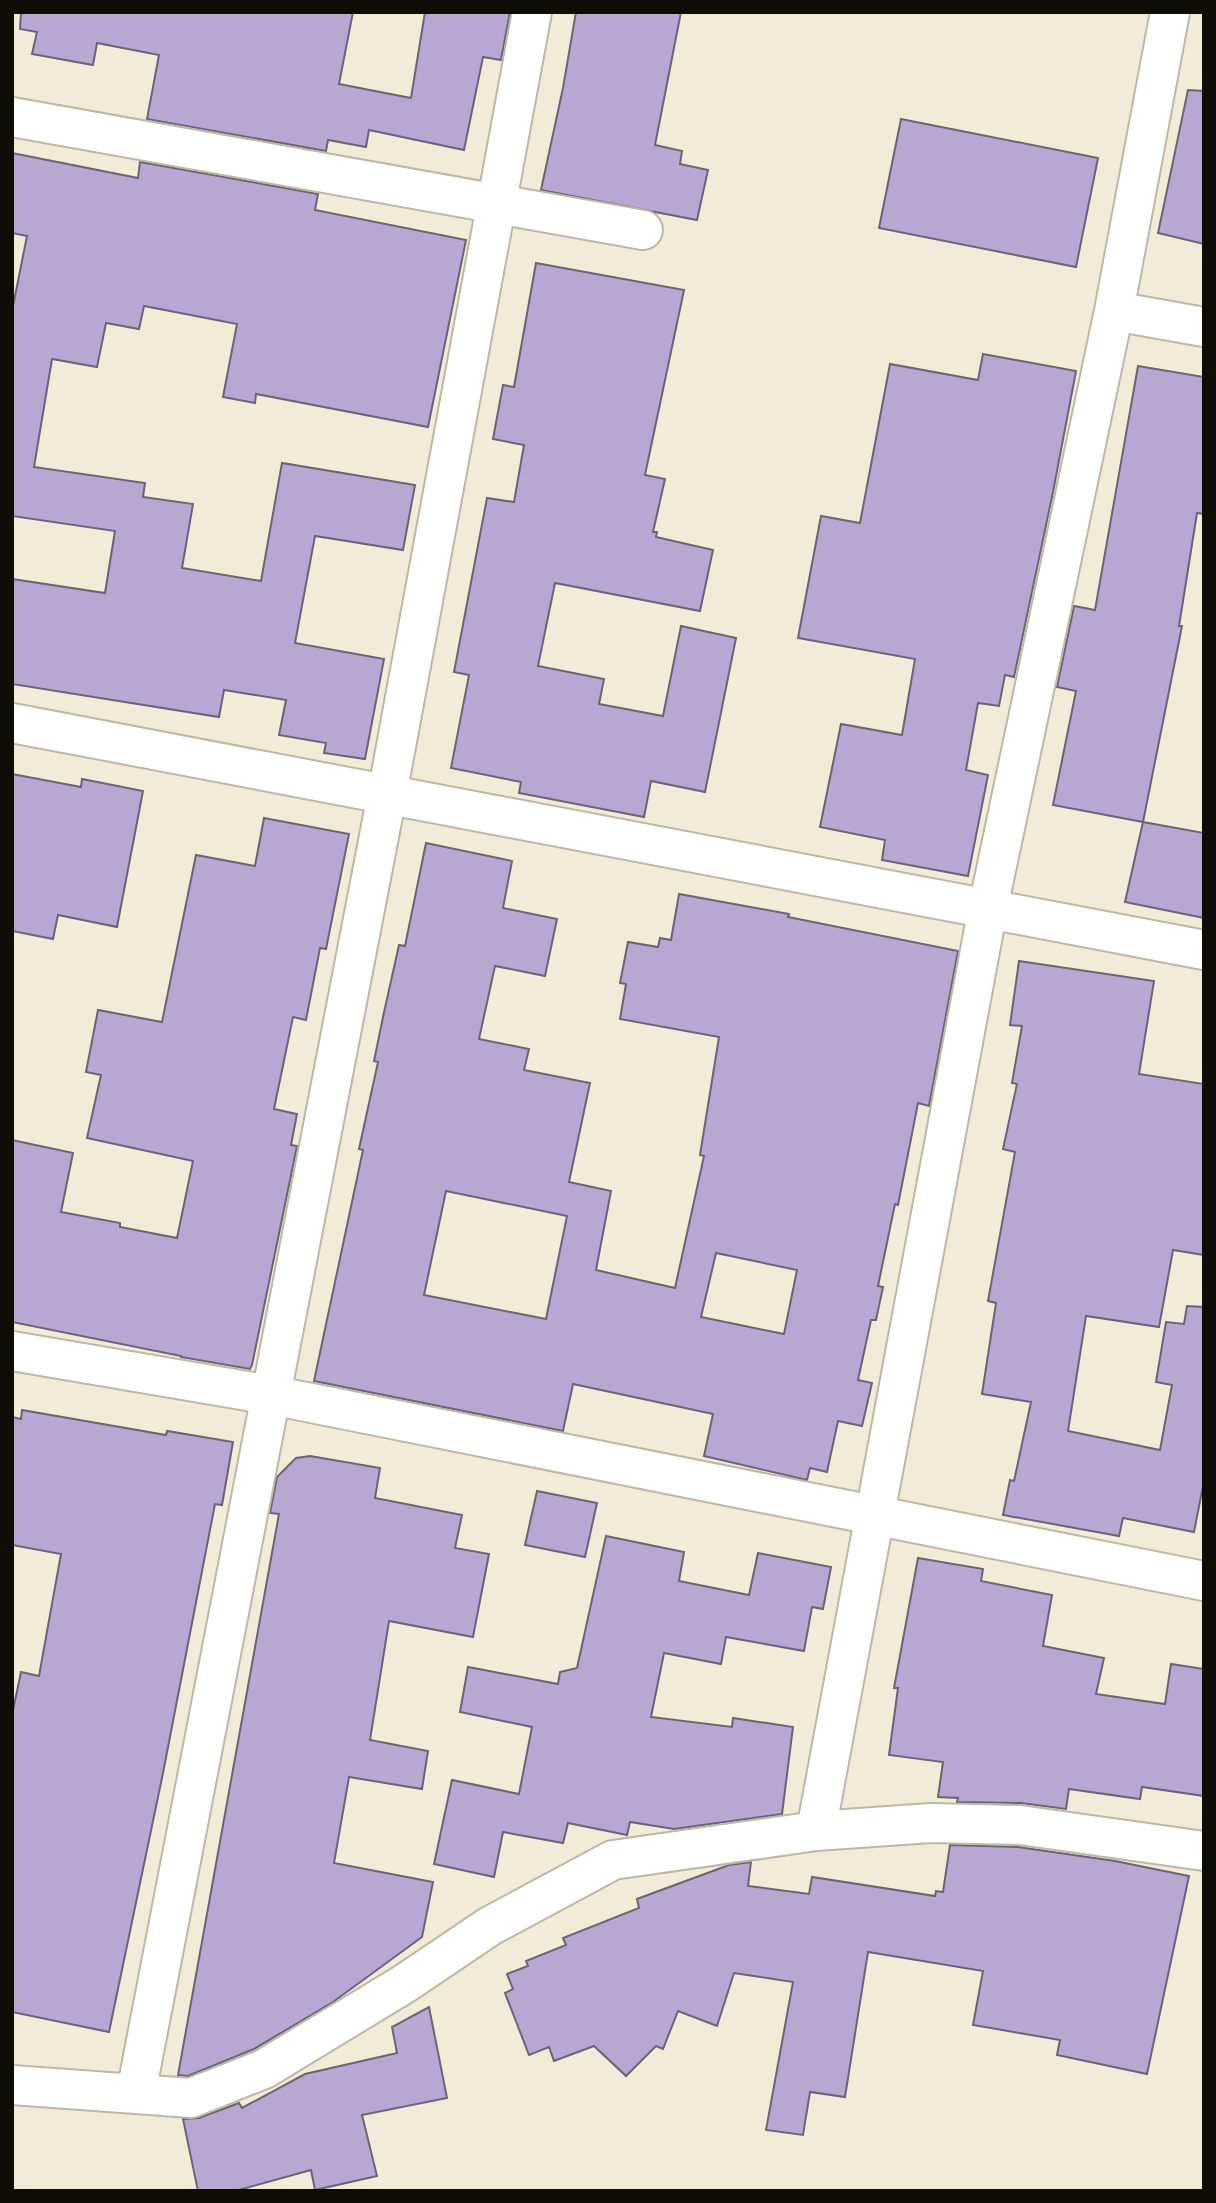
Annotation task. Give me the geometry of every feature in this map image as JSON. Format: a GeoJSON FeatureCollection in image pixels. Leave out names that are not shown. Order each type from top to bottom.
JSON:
{"type":"FeatureCollection","features":[{"type":"Feature","properties":{"kind":"street"},"geometry":{"type":"LineString","coordinates":[[136,2093],[387,795],[532,12]]}},
{"type":"Feature","properties":{"kind":"street"},"geometry":{"type":"LineString","coordinates":[[816,1831],[988,908],[1114,311],[1170,12]]}},
{"type":"Feature","properties":{"kind":"street"},"geometry":{"type":"LineString","coordinates":[[12,117],[643,230]]}},
{"type":"Feature","properties":{"kind":"street"},"geometry":{"type":"LineString","coordinates":[[1114,311],[1204,327]]}},
{"type":"Feature","properties":{"kind":"street"},"geometry":{"type":"LineString","coordinates":[[12,723],[1204,950]]}},
{"type":"Feature","properties":{"kind":"street"},"geometry":{"type":"LineString","coordinates":[[12,1350],[271,1395],[1204,1581]]}},
{"type":"Feature","properties":{"kind":"street"},"geometry":{"type":"LineString","coordinates":[[12,2085],[191,2098],[264,2068],[404,1984],[490,1926],[613,1860],[816,1831],[932,1823],[1020,1825],[1204,1851]]}},
{"type":"Feature","properties":{"kind":"building"},"geometry":{"type":"Polygon","coordinates":[[[21,12],[353,12],[339,84],[411,98],[425,12],[510,12],[501,60],[483,57],[464,150],[369,130],[366,147],[328,140],[326,151],[147,119],[159,55],[97,43],[93,65],[32,54],[37,32],[20,29],[21,12]]]}},
{"type":"Feature","properties":{"kind":"building"},"geometry":{"type":"Polygon","coordinates":[[[576,12],[681,12],[655,145],[682,151],[680,164],[708,170],[697,220],[541,190],[576,12]]]}},
{"type":"Feature","properties":{"kind":"building"},"geometry":{"type":"Polygon","coordinates":[[[1188,90],[1204,91],[1204,244],[1158,233],[1188,90]]]}},
{"type":"Feature","properties":{"kind":"building"},"geometry":{"type":"Polygon","coordinates":[[[901,119],[1098,158],[1076,267],[879,228],[901,119]]]}},
{"type":"Feature","properties":{"kind":"building"},"geometry":{"type":"Polygon","coordinates":[[[12,153],[138,178],[140,162],[318,194],[315,210],[466,240],[428,427],[256,394],[255,403],[223,397],[237,324],[144,306],[139,329],[106,323],[97,367],[52,359],[34,467],[145,483],[143,497],[193,504],[182,568],[261,581],[282,463],[415,485],[403,550],[315,536],[295,643],[384,659],[365,759],[324,753],[326,743],[279,735],[286,700],[224,690],[219,717],[12,684],[12,579],[105,593],[115,531],[12,516],[12,311],[27,236],[12,233],[12,153]]]}},
{"type":"Feature","properties":{"kind":"building"},"geometry":{"type":"Polygon","coordinates":[[[536,263],[684,290],[645,475],[665,479],[653,532],[657,532],[656,537],[713,550],[700,611],[555,583],[538,666],[604,679],[599,704],[663,716],[681,626],[736,638],[705,792],[651,781],[644,817],[519,793],[521,782],[451,768],[469,675],[454,672],[487,498],[514,502],[524,445],[493,439],[503,385],[514,387],[536,263]]]}},
{"type":"Feature","properties":{"kind":"building"},"geometry":{"type":"Polygon","coordinates":[[[983,354],[1076,371],[1014,677],[1005,675],[999,706],[978,703],[966,770],[988,775],[968,876],[882,860],[885,840],[820,827],[841,724],[902,735],[915,659],[798,638],[821,516],[860,523],[890,364],[978,380],[983,354]]]}},
{"type":"Feature","properties":{"kind":"building"},"geometry":{"type":"Polygon","coordinates":[[[1138,366],[1204,377],[1204,514],[1197,513],[1179,626],[1182,626],[1143,822],[1053,805],[1076,691],[1057,687],[1074,606],[1095,610],[1138,366]]]}},
{"type":"Feature","properties":{"kind":"building"},"geometry":{"type":"Polygon","coordinates":[[[12,774],[81,787],[82,779],[143,791],[117,927],[58,915],[53,939],[12,931],[12,774]]]}},
{"type":"Feature","properties":{"kind":"building"},"geometry":{"type":"Polygon","coordinates":[[[264,818],[349,834],[326,949],[320,948],[306,1020],[293,1017],[274,1109],[297,1114],[291,1145],[297,1146],[250,1369],[12,1322],[12,1140],[73,1153],[61,1212],[120,1223],[120,1227],[177,1238],[193,1161],[87,1138],[101,1075],[86,1072],[98,1010],[162,1022],[196,855],[255,866],[264,818]]]}},
{"type":"Feature","properties":{"kind":"building"},"geometry":{"type":"Polygon","coordinates":[[[1143,822],[1204,833],[1204,918],[1125,902],[1143,822]]]}},
{"type":"Feature","properties":{"kind":"building"},"geometry":{"type":"Polygon","coordinates":[[[426,843],[512,861],[503,908],[557,919],[545,976],[495,966],[479,1039],[529,1049],[524,1070],[590,1083],[569,1182],[611,1191],[596,1270],[675,1288],[704,1156],[700,1155],[719,1037],[620,1019],[626,984],[620,983],[628,942],[658,947],[660,938],[671,940],[679,894],[789,914],[788,917],[958,951],[929,1106],[918,1103],[898,1205],[895,1204],[878,1286],[883,1287],[876,1320],[871,1320],[858,1380],[872,1383],[862,1426],[838,1421],[827,1472],[810,1468],[807,1480],[704,1456],[713,1414],[573,1384],[563,1431],[314,1381],[363,1150],[359,1149],[378,1062],[374,1061],[383,1017],[399,945],[405,946],[426,843]],[[446,1191],[424,1295],[546,1319],[567,1216],[446,1191]],[[716,1253],[701,1317],[784,1334],[797,1270],[716,1253]]]}},
{"type":"Feature","properties":{"kind":"building"},"geometry":{"type":"Polygon","coordinates":[[[1019,961],[1154,981],[1139,1074],[1204,1084],[1204,1255],[1173,1250],[1159,1327],[1086,1316],[1068,1431],[1160,1450],[1172,1385],[1156,1382],[1166,1322],[1184,1324],[1187,1306],[1204,1307],[1204,1481],[1194,1532],[1123,1518],[1119,1536],[1003,1515],[1010,1480],[1014,1481],[1031,1402],[982,1394],[996,1303],[988,1301],[1015,1152],[1003,1149],[1017,1084],[1012,1083],[1022,1026],[1010,1025],[1019,961]]]}},
{"type":"Feature","properties":{"kind":"building"},"geometry":{"type":"Polygon","coordinates":[[[22,1410],[166,1435],[167,1431],[233,1442],[222,1505],[215,1504],[109,2032],[12,2012],[12,1715],[21,1672],[39,1676],[61,1554],[12,1545],[12,1417],[21,1419],[22,1410]]]}},
{"type":"Feature","properties":{"kind":"building"},"geometry":{"type":"Polygon","coordinates":[[[310,1456],[380,1468],[375,1498],[462,1515],[455,1548],[489,1554],[473,1637],[389,1621],[370,1740],[428,1751],[422,1789],[349,1777],[334,1863],[433,1882],[422,1937],[333,2002],[254,2049],[188,2076],[178,2075],[279,1514],[270,1513],[277,1477],[296,1458],[310,1456]]]}},
{"type":"Feature","properties":{"kind":"building"},"geometry":{"type":"Polygon","coordinates":[[[537,1491],[597,1503],[585,1557],[525,1545],[537,1491]]]}},
{"type":"Feature","properties":{"kind":"building"},"geometry":{"type":"Polygon","coordinates":[[[606,1536],[684,1552],[679,1581],[749,1595],[758,1553],[831,1567],[823,1609],[812,1607],[804,1651],[726,1637],[721,1664],[664,1653],[651,1717],[732,1727],[733,1718],[793,1727],[782,1814],[674,1829],[630,1822],[627,1835],[568,1823],[563,1843],[503,1832],[494,1877],[434,1864],[452,1780],[519,1794],[532,1727],[460,1712],[468,1667],[558,1684],[560,1672],[577,1668],[606,1536]]]}},
{"type":"Feature","properties":{"kind":"building"},"geometry":{"type":"Polygon","coordinates":[[[918,1558],[983,1569],[981,1581],[1052,1595],[1043,1646],[1104,1658],[1096,1694],[1165,1704],[1171,1664],[1204,1669],[1204,1796],[1142,1787],[1140,1799],[1069,1789],[1066,1809],[1021,1803],[957,1802],[958,1798],[938,1797],[943,1762],[889,1755],[898,1688],[894,1688],[918,1558]]]}},
{"type":"Feature","properties":{"kind":"building"},"geometry":{"type":"Polygon","coordinates":[[[950,1845],[1018,1847],[1115,1861],[1189,1876],[1147,2074],[1057,2055],[1060,2040],[973,2025],[983,1971],[868,1952],[845,2097],[810,2092],[803,2135],[766,2130],[793,1982],[734,1973],[717,2026],[678,2011],[663,2049],[656,2046],[626,2076],[594,2046],[554,2061],[549,2047],[529,2055],[505,1993],[513,1989],[507,1974],[528,1966],[526,1961],[566,1945],[563,1938],[639,1908],[637,1899],[729,1865],[751,1862],[748,1886],[809,1894],[812,1877],[935,1896],[936,1891],[943,1892],[950,1845]]]}},
{"type":"Feature","properties":{"kind":"building"},"geometry":{"type":"Polygon","coordinates":[[[429,2007],[447,2098],[362,2115],[377,2176],[315,2190],[311,2170],[235,2191],[198,2191],[183,2119],[199,2118],[239,2103],[242,2108],[305,2074],[397,2053],[392,2027],[429,2007]]]}}]}
